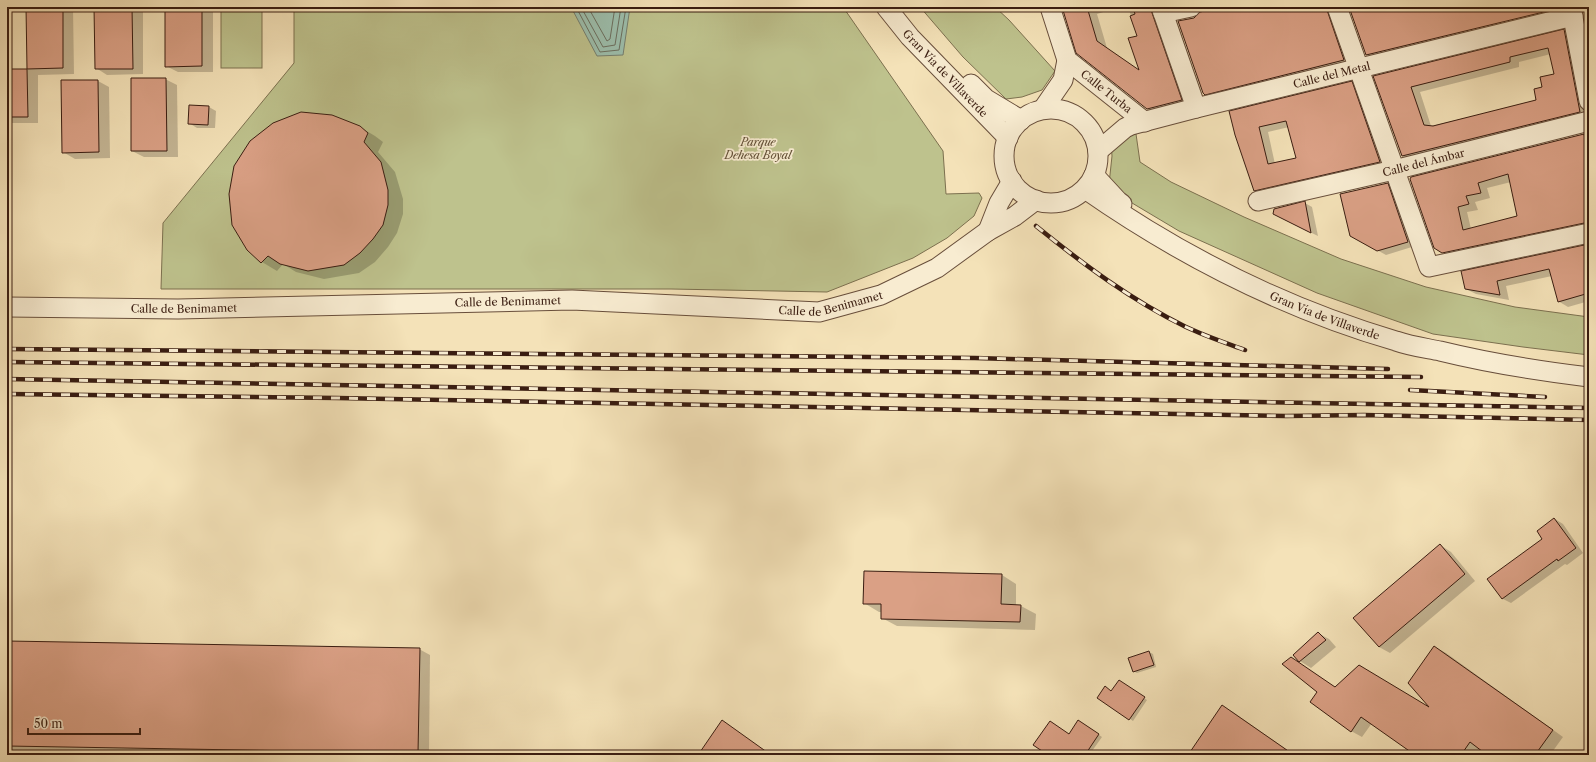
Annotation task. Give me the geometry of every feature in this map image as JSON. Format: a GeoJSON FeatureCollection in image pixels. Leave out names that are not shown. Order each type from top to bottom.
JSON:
{"type":"FeatureCollection","features":[{"type":"Feature","properties":{"kind":"street","name":"Gran Vía de Villaverde"},"geometry":{"type":"LineString","coordinates":[[886,7],[910,38],[1008,138]]}},
{"type":"Feature","properties":{"kind":"street","name":"Gran Vía de Villaverde"},"geometry":{"type":"LineString","coordinates":[[899,7],[919,32],[986,99],[1021,120]]}},
{"type":"Feature","properties":{"kind":"street","name":"Calle Turba"},"geometry":{"type":"LineString","coordinates":[[1043,109],[1063,80],[1067,60],[1050,7]]}},
{"type":"Feature","properties":{"kind":"street"},"geometry":{"type":"LineString","coordinates":[[1191,7],[1162,10],[1196,108]]}},
{"type":"Feature","properties":{"kind":"street"},"geometry":{"type":"LineString","coordinates":[[1337,7],[1429,267],[1589,233]]}},
{"type":"Feature","properties":{"kind":"street"},"geometry":{"type":"LineString","coordinates":[[1572,12],[1586,69],[1589,101]]}},
{"type":"Feature","properties":{"kind":"street","name":"Calle del Metal"},"geometry":{"type":"LineString","coordinates":[[1098,151],[1124,128],[1196,108],[1358,69],[1572,12]]}},
{"type":"Feature","properties":{"kind":"street","name":"Calle Turba"},"geometry":{"type":"LineString","coordinates":[[1067,60],[1145,122]]}},
{"type":"Feature","properties":{"kind":"street"},"geometry":{"type":"LineString","coordinates":[[1043,109],[1059,109],[1073,114],[1085,123],[1094,136],[1098,151],[1098,159],[1090,182],[1075,197],[1062,202],[1049,203],[1036,200],[1022,193],[1012,182],[1006,168],[1004,152],[1013,128],[1021,120],[1031,113],[1043,109]]}},
{"type":"Feature","properties":{"kind":"street","name":"Calle del Ámbar"},"geometry":{"type":"LineString","coordinates":[[1258,201],[1394,170],[1589,121]]}},
{"type":"Feature","properties":{"kind":"street"},"geometry":{"type":"LineString","coordinates":[[988,231],[999,203],[1012,182]]}},
{"type":"Feature","properties":{"kind":"street","name":"Gran Vía de Villaverde"},"geometry":{"type":"LineString","coordinates":[[1090,182],[1118,201],[1253,282],[1331,316],[1398,337],[1495,356],[1589,368]]}},
{"type":"Feature","properties":{"kind":"street","name":"Gran Vía de Villaverde"},"geometry":{"type":"LineString","coordinates":[[1090,182],[1115,209],[1184,252],[1252,288],[1329,320],[1397,342],[1494,364],[1589,377]]}},
{"type":"Feature","properties":{"kind":"street","name":"Calle de Benimamet"},"geometry":{"type":"LineString","coordinates":[[7,307],[178,309],[572,300],[819,312],[881,295],[937,268],[988,231],[1015,216],[1036,200]]}},
{"type":"Feature","properties":{"kind":"green space"},"geometry":{"type":"Polygon","coordinates":[[[221,7],[262,7],[262,68],[221,68],[221,7]]]}},
{"type":"Feature","properties":{"kind":"green space","name":"Parque Dehesa Boyal"},"geometry":{"type":"Polygon","coordinates":[[[294,7],[843,7],[943,151],[946,194],[979,193],[982,198],[974,216],[947,238],[913,258],[827,292],[671,289],[161,289],[163,223],[294,63],[294,7]]]}},
{"type":"Feature","properties":{"kind":"green space"},"geometry":{"type":"Polygon","coordinates":[[[920,7],[995,7],[1009,20],[1055,71],[1042,90],[1022,97],[1006,99],[963,57],[920,7]]]}},
{"type":"Feature","properties":{"kind":"green space"},"geometry":{"type":"Polygon","coordinates":[[[1136,134],[1140,162],[1171,182],[1244,217],[1341,259],[1426,287],[1515,307],[1589,317],[1589,355],[1433,334],[1317,293],[1179,231],[1122,197],[1109,184],[1112,156],[1111,143],[1126,135],[1136,134]]]}},
{"type":"Feature","properties":{"kind":"water"},"geometry":{"type":"Polygon","coordinates":[[[571,7],[630,7],[623,55],[597,56],[571,7]]]}},
{"type":"Feature","properties":{"kind":"building"},"geometry":{"type":"Polygon","coordinates":[[[26,7],[63,7],[63,68],[27,69],[26,7]]]}},
{"type":"Feature","properties":{"kind":"building"},"geometry":{"type":"Polygon","coordinates":[[[94,7],[132,7],[133,69],[95,69],[94,7]]]}},
{"type":"Feature","properties":{"kind":"building"},"geometry":{"type":"Polygon","coordinates":[[[165,7],[202,7],[202,66],[165,67],[165,7]]]}},
{"type":"Feature","properties":{"kind":"building"},"geometry":{"type":"Polygon","coordinates":[[[1062,7],[1087,7],[1097,41],[1139,70],[1128,38],[1137,36],[1130,16],[1135,14],[1133,7],[1150,7],[1182,100],[1147,109],[1076,53],[1062,7]]]}},
{"type":"Feature","properties":{"kind":"building"},"geometry":{"type":"Polygon","coordinates":[[[1225,7],[1326,7],[1344,60],[1205,95],[1178,21],[1194,18],[1200,12],[1225,7]]]}},
{"type":"Feature","properties":{"kind":"building"},"geometry":{"type":"Polygon","coordinates":[[[1349,7],[1457,7],[1457,11],[1473,7],[1557,7],[1556,9],[1366,55],[1349,7]]]}},
{"type":"Feature","properties":{"kind":"building"},"geometry":{"type":"Polygon","coordinates":[[[1589,18],[1589,43],[1584,19],[1589,18]]]}},
{"type":"Feature","properties":{"kind":"building"},"geometry":{"type":"Polygon","coordinates":[[[1564,29],[1580,112],[1402,156],[1373,76],[1564,29]],[[1548,48],[1510,57],[1510,62],[1411,87],[1424,125],[1433,126],[1536,100],[1534,89],[1542,87],[1540,77],[1554,74],[1548,48]]]}},
{"type":"Feature","properties":{"kind":"building"},"geometry":{"type":"Polygon","coordinates":[[[7,69],[27,69],[28,117],[7,117],[7,69]]]}},
{"type":"Feature","properties":{"kind":"building"},"geometry":{"type":"Polygon","coordinates":[[[131,78],[166,78],[167,151],[131,151],[131,78]]]}},
{"type":"Feature","properties":{"kind":"building"},"geometry":{"type":"Polygon","coordinates":[[[61,80],[98,80],[99,152],[62,153],[61,80]]]}},
{"type":"Feature","properties":{"kind":"building"},"geometry":{"type":"Polygon","coordinates":[[[1352,81],[1380,162],[1254,191],[1235,135],[1229,111],[1352,81]],[[1286,121],[1259,127],[1268,164],[1296,158],[1286,121]]]}},
{"type":"Feature","properties":{"kind":"building"},"geometry":{"type":"Polygon","coordinates":[[[189,105],[209,106],[208,125],[188,124],[189,105]]]}},
{"type":"Feature","properties":{"kind":"building"},"geometry":{"type":"Polygon","coordinates":[[[301,112],[332,115],[360,126],[368,133],[364,142],[381,162],[388,190],[388,205],[383,225],[360,253],[344,265],[308,271],[280,264],[268,256],[261,263],[247,250],[232,225],[229,194],[234,166],[250,141],[273,123],[301,112]]]}},
{"type":"Feature","properties":{"kind":"building"},"geometry":{"type":"Polygon","coordinates":[[[1584,134],[1589,162],[1589,222],[1442,253],[1434,248],[1410,179],[1411,177],[1584,134]],[[1508,174],[1478,183],[1481,193],[1466,196],[1469,204],[1458,207],[1463,230],[1517,216],[1508,174]]]}},
{"type":"Feature","properties":{"kind":"building"},"geometry":{"type":"Polygon","coordinates":[[[1388,183],[1408,242],[1377,251],[1350,236],[1340,194],[1388,183]]]}},
{"type":"Feature","properties":{"kind":"building"},"geometry":{"type":"Polygon","coordinates":[[[1305,201],[1311,233],[1273,214],[1274,209],[1305,201]]]}},
{"type":"Feature","properties":{"kind":"building"},"geometry":{"type":"Polygon","coordinates":[[[1589,244],[1589,293],[1558,302],[1549,269],[1497,281],[1500,295],[1465,289],[1461,271],[1589,244]]]}},
{"type":"Feature","properties":{"kind":"building"},"geometry":{"type":"Polygon","coordinates":[[[1554,518],[1576,548],[1558,561],[1557,559],[1502,599],[1487,579],[1542,539],[1537,531],[1554,518]]]}},
{"type":"Feature","properties":{"kind":"building"},"geometry":{"type":"Polygon","coordinates":[[[1440,544],[1465,574],[1379,647],[1353,618],[1440,544]]]}},
{"type":"Feature","properties":{"kind":"building"},"geometry":{"type":"Polygon","coordinates":[[[864,571],[1002,574],[1001,604],[1021,605],[1020,622],[881,619],[881,604],[863,604],[864,571]]]}},
{"type":"Feature","properties":{"kind":"building"},"geometry":{"type":"Polygon","coordinates":[[[1318,632],[1326,640],[1299,662],[1293,655],[1318,632]]]}},
{"type":"Feature","properties":{"kind":"building"},"geometry":{"type":"Polygon","coordinates":[[[7,641],[420,648],[418,753],[7,746],[7,641]]]}},
{"type":"Feature","properties":{"kind":"building"},"geometry":{"type":"Polygon","coordinates":[[[1434,646],[1553,730],[1535,755],[1487,755],[1470,742],[1461,755],[1415,755],[1361,717],[1351,732],[1310,702],[1317,692],[1282,664],[1291,657],[1335,687],[1359,665],[1429,707],[1408,683],[1434,646]]]}},
{"type":"Feature","properties":{"kind":"building"},"geometry":{"type":"Polygon","coordinates":[[[1149,651],[1154,665],[1133,672],[1128,658],[1149,651]]]}},
{"type":"Feature","properties":{"kind":"building"},"geometry":{"type":"Polygon","coordinates":[[[1119,680],[1145,697],[1129,720],[1097,698],[1105,686],[1111,691],[1119,680]]]}},
{"type":"Feature","properties":{"kind":"building"},"geometry":{"type":"Polygon","coordinates":[[[1222,705],[1294,755],[1188,755],[1222,705]]]}},
{"type":"Feature","properties":{"kind":"building"},"geometry":{"type":"Polygon","coordinates":[[[722,720],[771,755],[698,755],[722,720]]]}},
{"type":"Feature","properties":{"kind":"building"},"geometry":{"type":"Polygon","coordinates":[[[1078,720],[1099,734],[1085,755],[1048,755],[1033,745],[1050,721],[1069,734],[1078,720]]]}},
{"type":"Feature","properties":{"kind":"railway"},"geometry":{"type":"LineString","coordinates":[[1036,226],[1108,281],[1146,305],[1193,330],[1245,350]]}},
{"type":"Feature","properties":{"kind":"railway"},"geometry":{"type":"LineString","coordinates":[[7,349],[975,358],[1388,369]]}},
{"type":"Feature","properties":{"kind":"railway"},"geometry":{"type":"LineString","coordinates":[[7,362],[1421,377]]}},
{"type":"Feature","properties":{"kind":"railway"},"geometry":{"type":"LineString","coordinates":[[7,379],[1589,408]]}},
{"type":"Feature","properties":{"kind":"railway"},"geometry":{"type":"LineString","coordinates":[[1410,390],[1545,397]]}},
{"type":"Feature","properties":{"kind":"railway"},"geometry":{"type":"LineString","coordinates":[[7,394],[337,398],[1286,416],[1364,415],[1589,420]]}}]}
